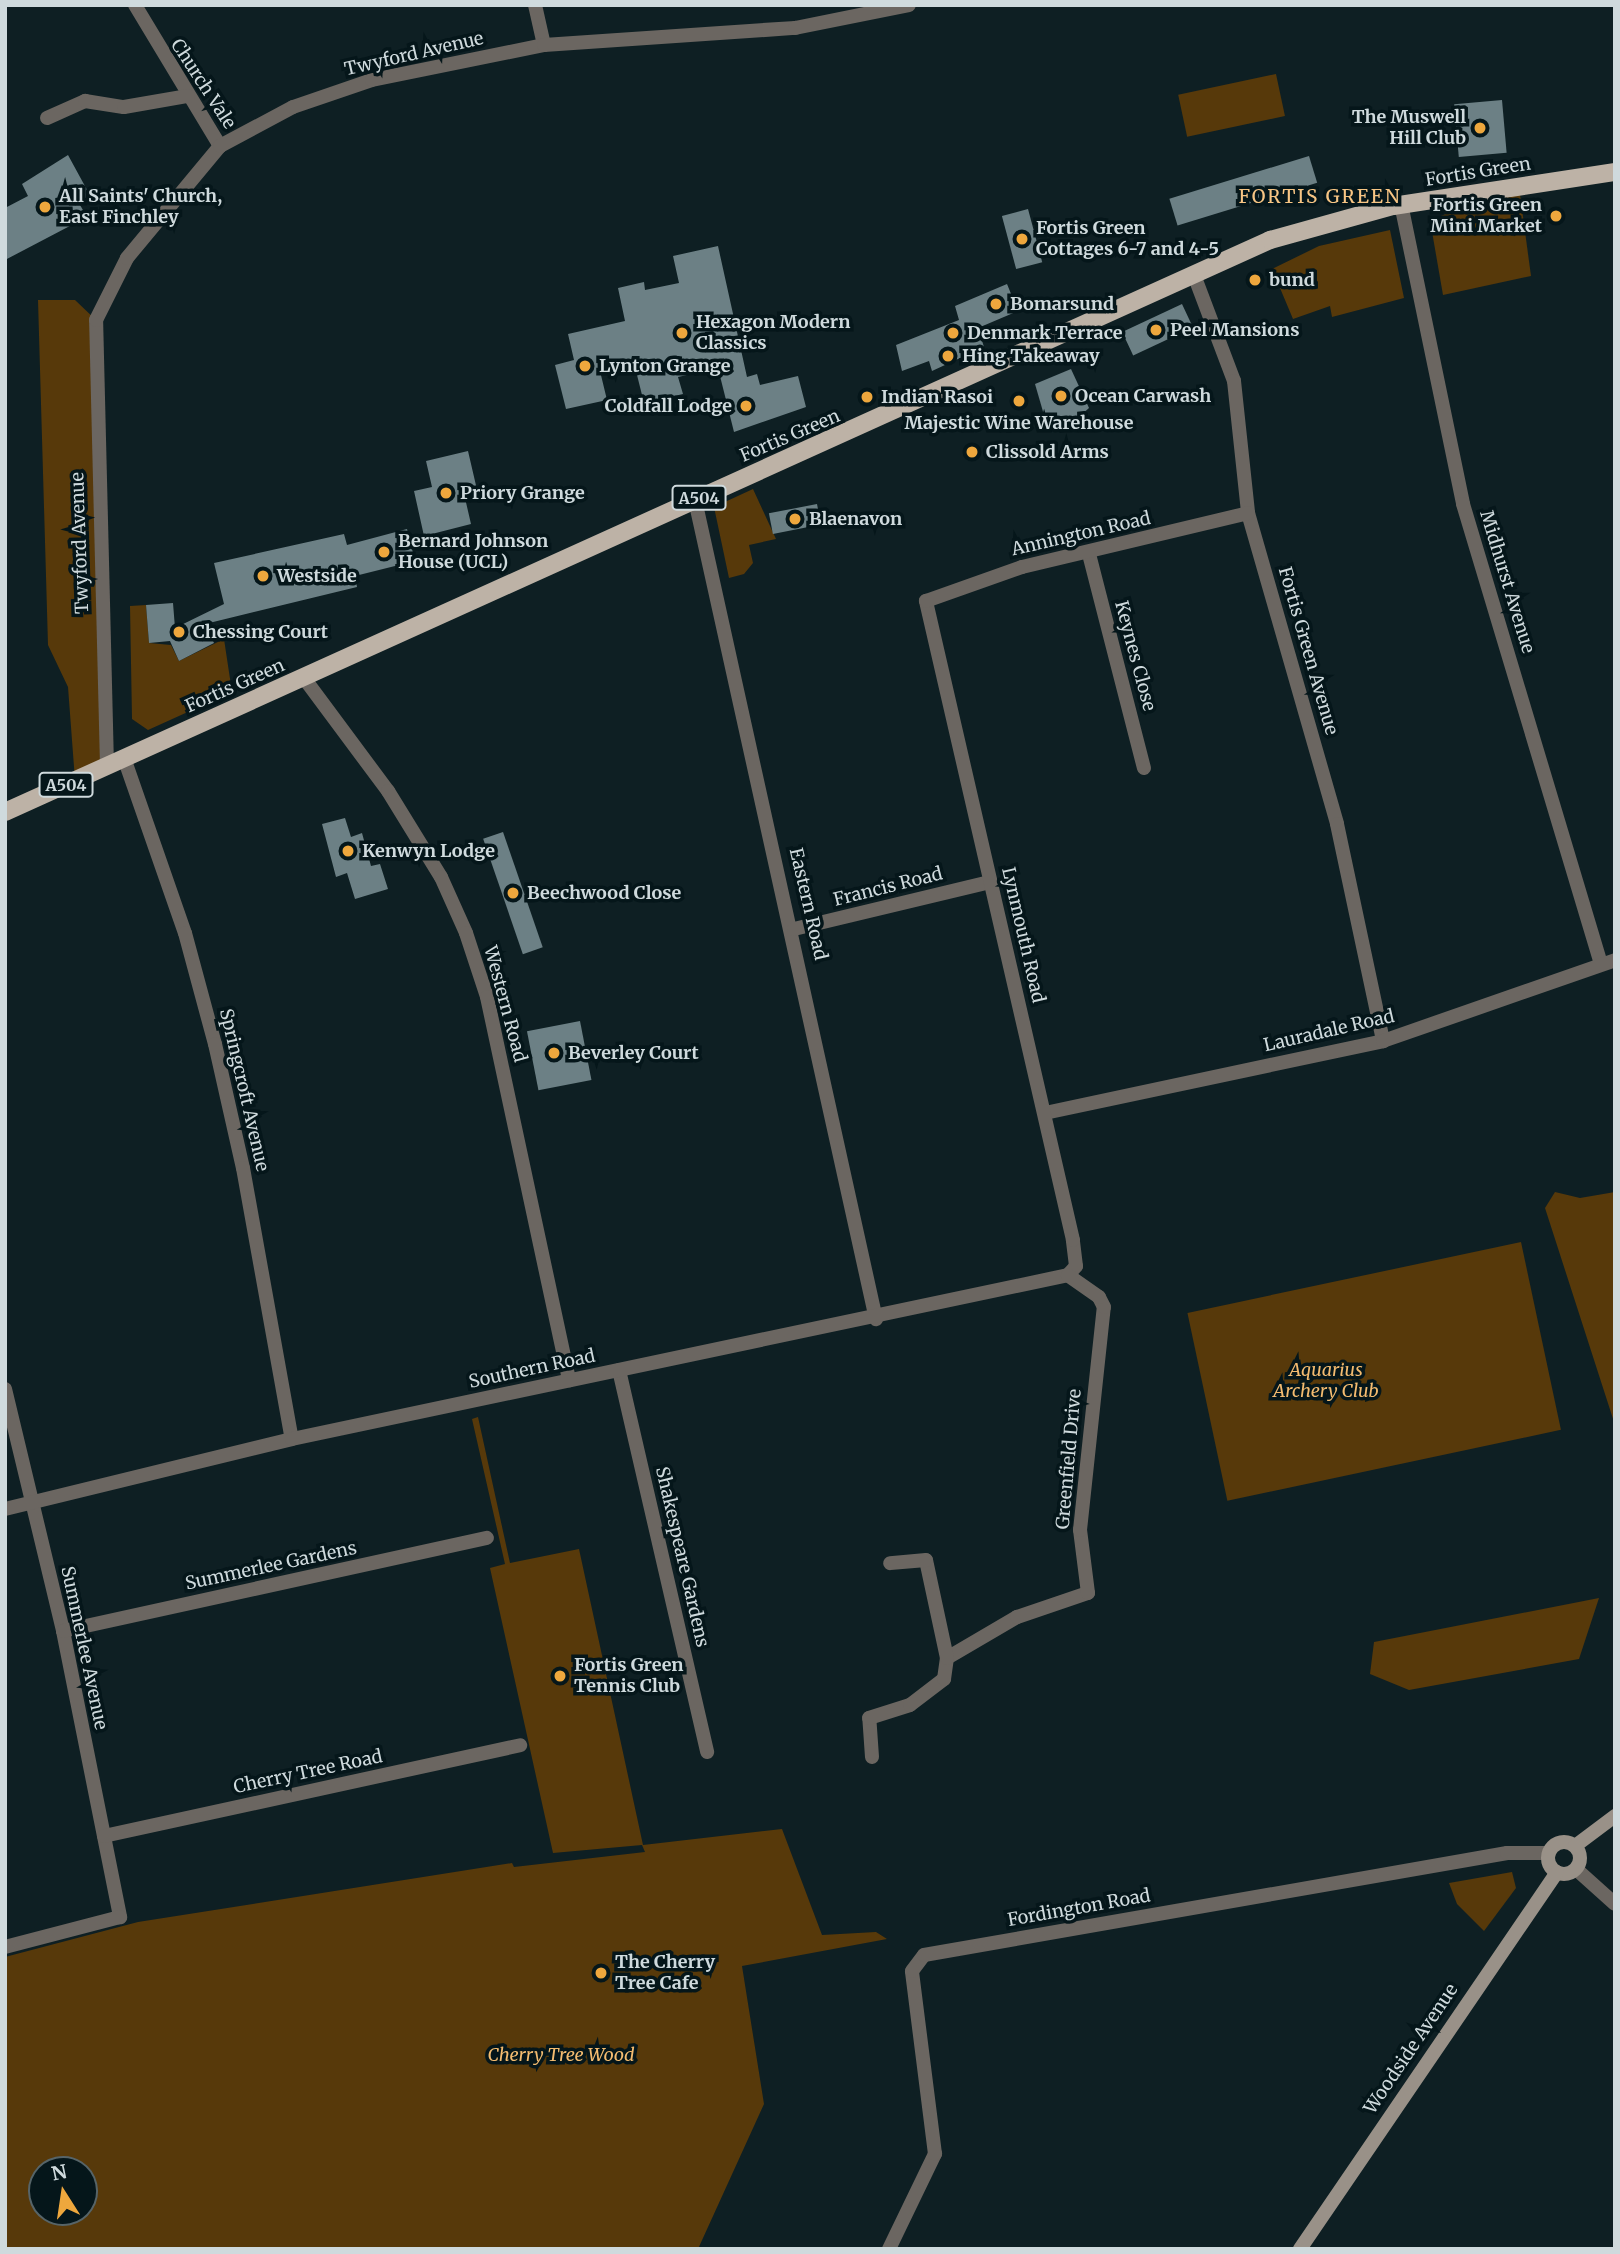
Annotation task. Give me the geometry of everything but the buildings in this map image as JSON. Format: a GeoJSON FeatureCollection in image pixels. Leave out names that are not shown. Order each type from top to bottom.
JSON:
{"type":"FeatureCollection","features":[{"type":"Feature","properties":{"kind":"main road","name":"Fortis Green"},"geometry":{"type":"LineString","coordinates":[[5,812],[1292,232],[1401,204],[1615,172]]}},
{"type":"Feature","properties":{"kind":"street","name":"Church Vale"},"geometry":{"type":"LineString","coordinates":[[135,5],[220,146]]}},
{"type":"Feature","properties":{"kind":"street"},"geometry":{"type":"LineString","coordinates":[[535,5],[544,45]]}},
{"type":"Feature","properties":{"kind":"street","name":"Twyford Avenue"},"geometry":{"type":"LineString","coordinates":[[107,766],[96,320],[127,258],[220,146],[293,107],[372,80],[544,45],[795,27],[909,5]]}},
{"type":"Feature","properties":{"kind":"street"},"geometry":{"type":"LineString","coordinates":[[47,118],[85,101],[124,107],[188,96]]}},
{"type":"Feature","properties":{"kind":"street","name":"Midhurst Avenue"},"geometry":{"type":"LineString","coordinates":[[1401,204],[1463,504],[1608,962]]}},
{"type":"Feature","properties":{"kind":"street","name":"Fortis Green Avenue"},"geometry":{"type":"LineString","coordinates":[[1194,275],[1234,382],[1248,513],[1337,824],[1383,1041]]}},
{"type":"Feature","properties":{"kind":"street","name":"Eastern Road"},"geometry":{"type":"LineString","coordinates":[[695,500],[794,929],[876,1319]]}},
{"type":"Feature","properties":{"kind":"street","name":"Annington Road"},"geometry":{"type":"LineString","coordinates":[[926,601],[1023,567],[1089,554],[1248,513]]}},
{"type":"Feature","properties":{"kind":"street","name":"Keynes Close"},"geometry":{"type":"LineString","coordinates":[[1089,554],[1144,768]]}},
{"type":"Feature","properties":{"kind":"street","name":"Lynmouth Road"},"geometry":{"type":"LineString","coordinates":[[926,601],[1076,1257],[1068,1275]]}},
{"type":"Feature","properties":{"kind":"street","name":"Western Road"},"geometry":{"type":"LineString","coordinates":[[304,678],[388,791],[441,877],[466,933],[487,997],[569,1380]]}},
{"type":"Feature","properties":{"kind":"street","name":"Springcroft Avenue"},"geometry":{"type":"LineString","coordinates":[[124,758],[185,933],[215,1044],[243,1168],[292,1439]]}},
{"type":"Feature","properties":{"kind":"street","name":"Francis Road"},"geometry":{"type":"LineString","coordinates":[[794,929],[990,882]]}},
{"type":"Feature","properties":{"kind":"street","name":"Lauradale Road"},"geometry":{"type":"LineString","coordinates":[[1045,1113],[1383,1041],[1608,962]]}},
{"type":"Feature","properties":{"kind":"street","name":"Southern Road"},"geometry":{"type":"LineString","coordinates":[[5,1509],[292,1439],[876,1319],[1068,1275]]}},
{"type":"Feature","properties":{"kind":"street","name":"Greenfield Drive"},"geometry":{"type":"LineString","coordinates":[[947,1658],[1017,1617],[1088,1593],[1080,1530],[1104,1307],[1100,1297],[1068,1275]]}},
{"type":"Feature","properties":{"kind":"street","name":"Shakespeare Gardens"},"geometry":{"type":"LineString","coordinates":[[619,1370],[707,1752]]}},
{"type":"Feature","properties":{"kind":"street","name":"Summerlee Avenue"},"geometry":{"type":"LineString","coordinates":[[5,1389],[62,1631],[120,1917],[5,1947]]}},
{"type":"Feature","properties":{"kind":"street","name":"Summerlee Gardens"},"geometry":{"type":"LineString","coordinates":[[62,1631],[487,1538]]}},
{"type":"Feature","properties":{"kind":"street"},"geometry":{"type":"LineString","coordinates":[[872,1757],[869,1718],[910,1705],[944,1679],[947,1658],[926,1560],[890,1563]]}},
{"type":"Feature","properties":{"kind":"street","name":"Cherry Tree Road"},"geometry":{"type":"LineString","coordinates":[[104,1836],[520,1745]]}},
{"type":"Feature","properties":{"kind":"street"},"geometry":{"type":"LineString","coordinates":[[1575,1846],[1615,1816]]}},
{"type":"Feature","properties":{"kind":"street"},"geometry":{"type":"LineString","coordinates":[[1560,1842],[1575,1846],[1580,1855],[1576,1869],[1557,1872],[1549,1853],[1560,1842]]}},
{"type":"Feature","properties":{"kind":"street","name":"Fordington Road"},"geometry":{"type":"LineString","coordinates":[[889,2249],[935,2154],[912,1971],[924,1955],[1507,1853],[1549,1853]]}},
{"type":"Feature","properties":{"kind":"street"},"geometry":{"type":"LineString","coordinates":[[1576,1869],[1615,1904]]}},
{"type":"Feature","properties":{"kind":"street","name":"Woodside Avenue"},"geometry":{"type":"LineString","coordinates":[[1300,2249],[1557,1872]]}},
{"type":"Feature","properties":{"kind":"green space"},"geometry":{"type":"Polygon","coordinates":[[[1276,74],[1285,116],[1187,137],[1178,95],[1276,74]]]}},
{"type":"Feature","properties":{"kind":"green space"},"geometry":{"type":"Polygon","coordinates":[[[1519,187],[1531,276],[1443,295],[1430,220],[1519,187]]]}},
{"type":"Feature","properties":{"kind":"green space"},"geometry":{"type":"Polygon","coordinates":[[[1390,230],[1404,298],[1332,317],[1330,306],[1293,319],[1272,269],[1319,246],[1390,230]]]}},
{"type":"Feature","properties":{"kind":"green space"},"geometry":{"type":"Polygon","coordinates":[[[38,300],[75,300],[96,320],[107,766],[75,780],[68,687],[48,645],[38,300]]]}},
{"type":"Feature","properties":{"kind":"green space"},"geometry":{"type":"Polygon","coordinates":[[[753,489],[776,539],[749,545],[753,563],[744,574],[729,578],[714,507],[753,489]]]}},
{"type":"Feature","properties":{"kind":"green space"},"geometry":{"type":"Polygon","coordinates":[[[146,605],[149,643],[171,645],[179,661],[224,639],[232,692],[148,730],[132,719],[130,606],[146,605]]]}},
{"type":"Feature","properties":{"kind":"green space"},"geometry":{"type":"Polygon","coordinates":[[[1555,1192],[1580,1198],[1615,1192],[1615,1425],[1545,1208],[1555,1192]]]}},
{"type":"Feature","properties":{"kind":"green space","name":"Aquarius Archery Club"},"geometry":{"type":"Polygon","coordinates":[[[1521,1242],[1561,1430],[1227,1501],[1187,1313],[1521,1242]]]}},
{"type":"Feature","properties":{"kind":"green space","name":"Cherry Tree Wood"},"geometry":{"type":"Polygon","coordinates":[[[478,1417],[510,1563],[579,1549],[643,1845],[782,1829],[822,1935],[876,1932],[887,1939],[742,1966],[764,2104],[698,2249],[5,2249],[5,1957],[138,1922],[512,1863],[514,1867],[645,1852],[642,1845],[553,1853],[490,1568],[505,1564],[472,1419],[478,1417]]]}},
{"type":"Feature","properties":{"kind":"green space"},"geometry":{"type":"Polygon","coordinates":[[[1599,1598],[1579,1659],[1409,1690],[1370,1674],[1374,1642],[1599,1598]]]}},
{"type":"Feature","properties":{"kind":"green space"},"geometry":{"type":"Polygon","coordinates":[[[1512,1872],[1516,1888],[1484,1931],[1457,1904],[1449,1883],[1512,1872]]]}},
{"type":"Feature","properties":{"kind":"place","name":"The Muswell Hill Club"},"geometry":{"type":"Point","coordinates":[1480,128]}},
{"type":"Feature","properties":{"kind":"place","name":"All Saints' Church, East Finchley"},"geometry":{"type":"Point","coordinates":[45,207]}},
{"type":"Feature","properties":{"kind":"place","name":"Fortis Green Mini Market"},"geometry":{"type":"Point","coordinates":[1556,216]}},
{"type":"Feature","properties":{"kind":"place","name":"Fortis Green Cottages 6-7 and 4-5"},"geometry":{"type":"Point","coordinates":[1022,239]}},
{"type":"Feature","properties":{"kind":"place","name":"bund"},"geometry":{"type":"Point","coordinates":[1255,280]}},
{"type":"Feature","properties":{"kind":"place","name":"Bomarsund"},"geometry":{"type":"Point","coordinates":[996,304]}},
{"type":"Feature","properties":{"kind":"place","name":"Peel Mansions"},"geometry":{"type":"Point","coordinates":[1156,330]}},
{"type":"Feature","properties":{"kind":"place","name":"Hexagon Modern Classics"},"geometry":{"type":"Point","coordinates":[682,333]}},
{"type":"Feature","properties":{"kind":"place","name":"Denmark Terrace"},"geometry":{"type":"Point","coordinates":[953,333]}},
{"type":"Feature","properties":{"kind":"place","name":"Hing Takeaway"},"geometry":{"type":"Point","coordinates":[948,356]}},
{"type":"Feature","properties":{"kind":"place","name":"Lynton Grange"},"geometry":{"type":"Point","coordinates":[585,366]}},
{"type":"Feature","properties":{"kind":"place","name":"Ocean Carwash"},"geometry":{"type":"Point","coordinates":[1061,396]}},
{"type":"Feature","properties":{"kind":"place","name":"Indian Rasoi"},"geometry":{"type":"Point","coordinates":[867,397]}},
{"type":"Feature","properties":{"kind":"place","name":"Majestic Wine Warehouse"},"geometry":{"type":"Point","coordinates":[1019,401]}},
{"type":"Feature","properties":{"kind":"place","name":"Coldfall Lodge"},"geometry":{"type":"Point","coordinates":[746,406]}},
{"type":"Feature","properties":{"kind":"place","name":"Clissold Arms"},"geometry":{"type":"Point","coordinates":[972,452]}},
{"type":"Feature","properties":{"kind":"place","name":"Priory Grange"},"geometry":{"type":"Point","coordinates":[446,493]}},
{"type":"Feature","properties":{"kind":"place","name":"Blaenavon"},"geometry":{"type":"Point","coordinates":[795,519]}},
{"type":"Feature","properties":{"kind":"place","name":"Bernard Johnson House (UCL)"},"geometry":{"type":"Point","coordinates":[384,552]}},
{"type":"Feature","properties":{"kind":"place","name":"Westside"},"geometry":{"type":"Point","coordinates":[263,576]}},
{"type":"Feature","properties":{"kind":"place","name":"Chessing Court"},"geometry":{"type":"Point","coordinates":[179,632]}},
{"type":"Feature","properties":{"kind":"place","name":"Kenwyn Lodge"},"geometry":{"type":"Point","coordinates":[348,851]}},
{"type":"Feature","properties":{"kind":"place","name":"Beechwood Close"},"geometry":{"type":"Point","coordinates":[513,893]}},
{"type":"Feature","properties":{"kind":"place","name":"Beverley Court"},"geometry":{"type":"Point","coordinates":[554,1053]}},
{"type":"Feature","properties":{"kind":"place","name":"Fortis Green Tennis Club"},"geometry":{"type":"Point","coordinates":[560,1676]}},
{"type":"Feature","properties":{"kind":"place","name":"The Cherry Tree Cafe"},"geometry":{"type":"Point","coordinates":[601,1973]}},
{"type":"Feature","properties":{"kind":"district","name":"FORTIS GREEN"},"geometry":{"type":"Point","coordinates":[1320,197]}}]}
